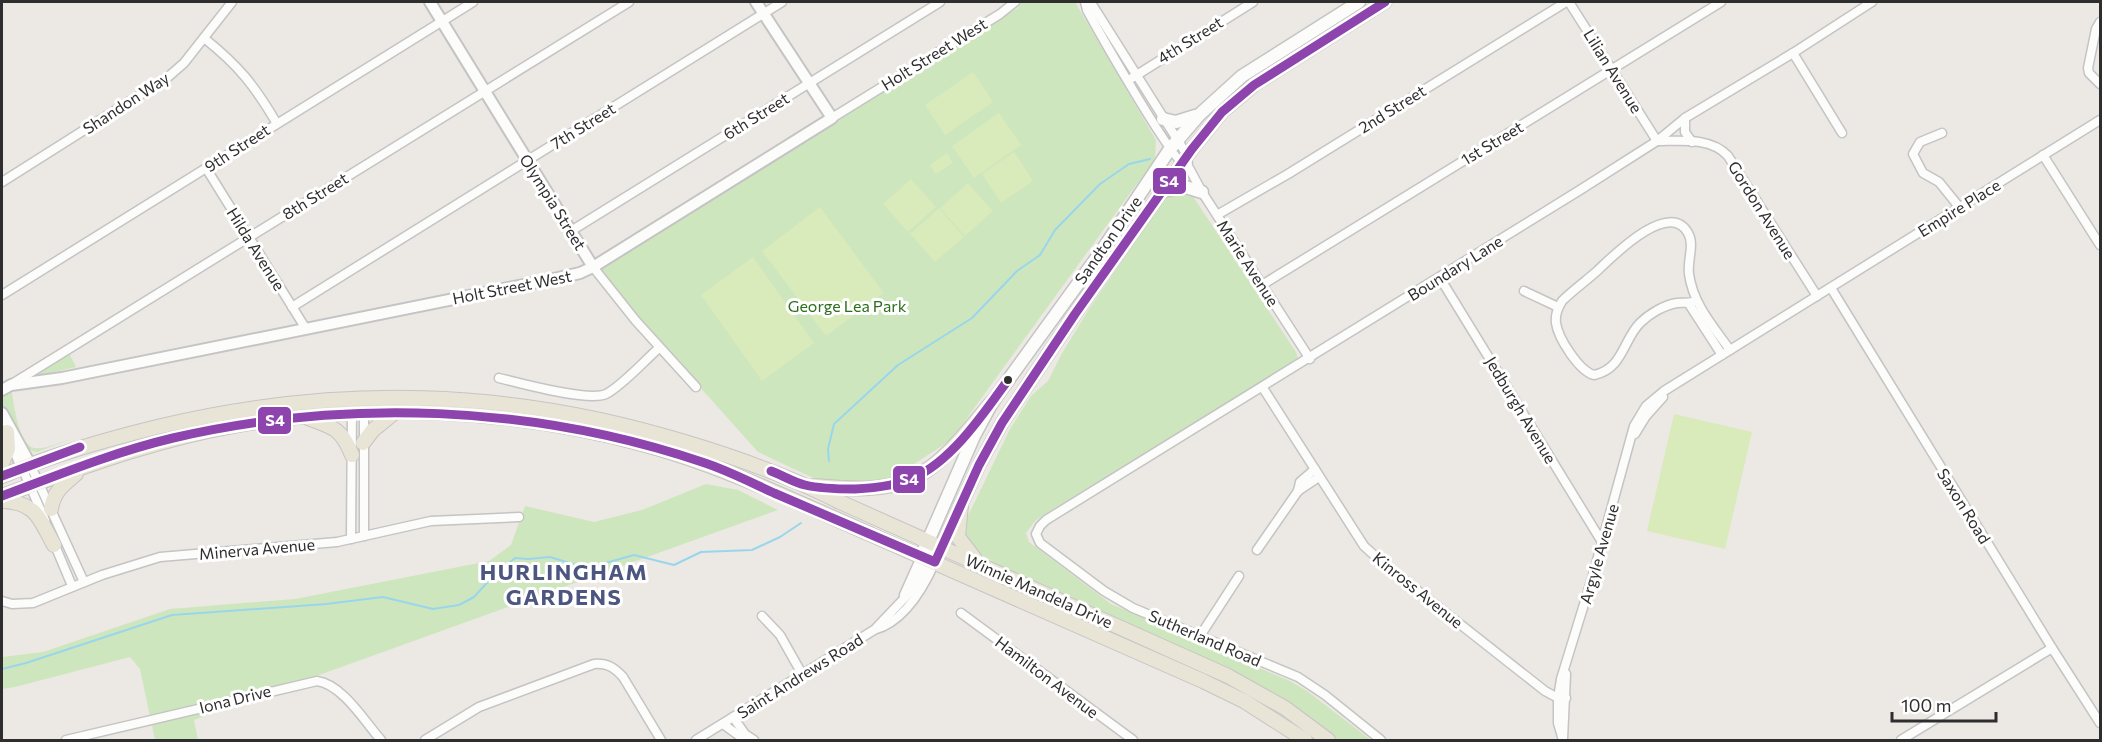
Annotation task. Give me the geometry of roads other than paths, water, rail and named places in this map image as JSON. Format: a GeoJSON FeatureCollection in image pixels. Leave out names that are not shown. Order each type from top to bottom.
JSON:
{"type":"FeatureCollection","features":[{"type":"Feature","properties":{"kind":"main road","name":"Sandton Drive"},"geometry":{"type":"LineString","coordinates":[[935,544],[968,451],[993,401],[1101,252],[1173,145],[1199,115],[1242,75],[1359,2]]}},
{"type":"Feature","properties":{"kind":"main road","name":"Sandton Drive"},"geometry":{"type":"LineString","coordinates":[[935,544],[961,505],[1002,423],[1160,193],[1222,112],[1254,85],[1386,2]]}},
{"type":"Feature","properties":{"kind":"main road"},"geometry":{"type":"LineString","coordinates":[[1163,119],[1176,122],[1199,115]]}},
{"type":"Feature","properties":{"kind":"main road"},"geometry":{"type":"LineString","coordinates":[[1160,193],[1182,186],[1203,192]]}},
{"type":"Feature","properties":{"kind":"main road","name":"Winnie Mandela Drive"},"geometry":{"type":"LineString","coordinates":[[2,476],[98,442],[217,413],[255,407],[357,398],[457,399],[572,413],[694,444],[744,460],[806,485],[1228,676],[1285,708],[1329,741]]}},
{"type":"Feature","properties":{"kind":"main road"},"geometry":{"type":"LineString","coordinates":[[806,485],[874,488],[897,484],[915,477],[934,464],[957,443],[993,401]]}},
{"type":"Feature","properties":{"kind":"main road","name":"Winnie Mandela Drive"},"geometry":{"type":"LineString","coordinates":[[2,496],[122,453],[171,439],[236,425],[303,417],[358,413],[480,415],[582,430],[643,444],[705,464],[928,559],[1224,691],[1244,701],[1305,741]]}},
{"type":"Feature","properties":{"kind":"main road"},"geometry":{"type":"LineString","coordinates":[[363,443],[373,430],[394,413]]}},
{"type":"Feature","properties":{"kind":"main road"},"geometry":{"type":"LineString","coordinates":[[303,417],[337,430],[345,438],[352,455]]}},
{"type":"Feature","properties":{"kind":"main road"},"geometry":{"type":"LineString","coordinates":[[2,463],[8,449],[4,426]]}},
{"type":"Feature","properties":{"kind":"main road"},"geometry":{"type":"LineString","coordinates":[[51,509],[52,500],[59,488],[80,472],[122,453]]}},
{"type":"Feature","properties":{"kind":"main road"},"geometry":{"type":"LineString","coordinates":[[2,501],[28,506],[36,514],[54,544]]}},
{"type":"Feature","properties":{"kind":"main road"},"geometry":{"type":"LineString","coordinates":[[961,505],[958,537],[978,563]]}},
{"type":"Feature","properties":{"kind":"main road"},"geometry":{"type":"LineString","coordinates":[[928,559],[935,544]]}},
{"type":"Feature","properties":{"kind":"street","name":"Shandon Way"},"geometry":{"type":"LineString","coordinates":[[2,182],[168,77],[184,63],[232,2]]}},
{"type":"Feature","properties":{"kind":"street","name":"Olympia Street"},"geometry":{"type":"LineString","coordinates":[[430,2],[593,267],[659,348],[696,387]]}},
{"type":"Feature","properties":{"kind":"street","name":"9th Street"},"geometry":{"type":"LineString","coordinates":[[2,295],[276,122],[474,2]]}},
{"type":"Feature","properties":{"kind":"street","name":"8th Street"},"geometry":{"type":"LineString","coordinates":[[6,387],[629,2]]}},
{"type":"Feature","properties":{"kind":"street"},"geometry":{"type":"LineString","coordinates":[[756,2],[832,117]]}},
{"type":"Feature","properties":{"kind":"street","name":"7th Street"},"geometry":{"type":"LineString","coordinates":[[292,307],[782,2]]}},
{"type":"Feature","properties":{"kind":"street","name":"6th Street"},"geometry":{"type":"LineString","coordinates":[[572,231],[940,2]]}},
{"type":"Feature","properties":{"kind":"street","name":"Holt Street West"},"geometry":{"type":"LineString","coordinates":[[6,387],[62,378],[580,273],[1000,14],[1015,2]]}},
{"type":"Feature","properties":{"kind":"street","name":"4th Street"},"geometry":{"type":"LineString","coordinates":[[1131,78],[1253,2]]}},
{"type":"Feature","properties":{"kind":"street","name":"Lilian Avenue"},"geometry":{"type":"LineString","coordinates":[[1567,2],[1657,141]]}},
{"type":"Feature","properties":{"kind":"street","name":"2nd Street"},"geometry":{"type":"LineString","coordinates":[[1217,215],[1288,174],[1567,2]]}},
{"type":"Feature","properties":{"kind":"street","name":"1st Street"},"geometry":{"type":"LineString","coordinates":[[1262,285],[1721,2]]}},
{"type":"Feature","properties":{"kind":"street","name":"Boundary Lane"},"geometry":{"type":"LineString","coordinates":[[1036,531],[1046,520],[1440,278],[1657,141],[1685,118],[1872,2]]}},
{"type":"Feature","properties":{"kind":"street"},"geometry":{"type":"LineString","coordinates":[[1091,3],[1131,78],[1173,145]]}},
{"type":"Feature","properties":{"kind":"street"},"geometry":{"type":"LineString","coordinates":[[2100,22],[2096,29],[2088,68],[2089,73],[2100,84]]}},
{"type":"Feature","properties":{"kind":"street"},"geometry":{"type":"LineString","coordinates":[[204,38],[244,73],[276,122]]}},
{"type":"Feature","properties":{"kind":"street"},"geometry":{"type":"LineString","coordinates":[[1793,53],[1842,133]]}},
{"type":"Feature","properties":{"kind":"street"},"geometry":{"type":"LineString","coordinates":[[1131,78],[1163,119],[1173,145]]}},
{"type":"Feature","properties":{"kind":"street"},"geometry":{"type":"LineString","coordinates":[[1685,118],[1685,132],[1692,142]]}},
{"type":"Feature","properties":{"kind":"street","name":"Empire Place"},"geometry":{"type":"LineString","coordinates":[[1817,297],[2100,120]]}},
{"type":"Feature","properties":{"kind":"street"},"geometry":{"type":"LineString","coordinates":[[1942,133],[1920,142],[1913,154],[1923,173],[1940,182],[1960,208]]}},
{"type":"Feature","properties":{"kind":"street","name":"Gordon Avenue"},"geometry":{"type":"LineString","coordinates":[[1657,141],[1692,142],[1717,147],[1728,156],[1817,297]]}},
{"type":"Feature","properties":{"kind":"street","name":"Marie Avenue"},"geometry":{"type":"LineString","coordinates":[[1173,145],[1310,358]]}},
{"type":"Feature","properties":{"kind":"street"},"geometry":{"type":"LineString","coordinates":[[2043,155],[2100,245]]}},
{"type":"Feature","properties":{"kind":"street","name":"Hilda Avenue"},"geometry":{"type":"LineString","coordinates":[[206,168],[306,329]]}},
{"type":"Feature","properties":{"kind":"street"},"geometry":{"type":"LineString","coordinates":[[1692,302],[1666,306],[1642,321],[1635,329],[1622,354],[1605,370],[1594,375],[1580,368],[1559,332],[1556,322],[1558,307],[1566,298],[1621,249],[1640,235],[1668,222],[1681,225],[1690,237],[1688,268],[1692,302],[1722,355]]}},
{"type":"Feature","properties":{"kind":"street","name":"Jedburgh Avenue"},"geometry":{"type":"LineString","coordinates":[[1440,278],[1602,542]]}},
{"type":"Feature","properties":{"kind":"street","name":"Saxon Road"},"geometry":{"type":"LineString","coordinates":[[1831,288],[2100,723]]}},
{"type":"Feature","properties":{"kind":"street"},"geometry":{"type":"LineString","coordinates":[[1524,291],[1558,307]]}},
{"type":"Feature","properties":{"kind":"street","name":"Argyle Avenue"},"geometry":{"type":"LineString","coordinates":[[1563,740],[1557,723],[1565,668],[1634,426],[1641,412],[1658,395],[1817,297]]}},
{"type":"Feature","properties":{"kind":"street"},"geometry":{"type":"LineString","coordinates":[[1692,302],[1730,350]]}},
{"type":"Feature","properties":{"kind":"street"},"geometry":{"type":"LineString","coordinates":[[499,378],[558,391],[601,395],[611,391],[659,348]]}},
{"type":"Feature","properties":{"kind":"street","name":"Kinross Avenue"},"geometry":{"type":"LineString","coordinates":[[1263,388],[1354,533],[1373,555],[1527,678],[1562,698]]}},
{"type":"Feature","properties":{"kind":"street"},"geometry":{"type":"LineString","coordinates":[[357,398],[363,443],[364,536]]}},
{"type":"Feature","properties":{"kind":"street"},"geometry":{"type":"LineString","coordinates":[[2,413],[35,484],[51,509],[84,582]]}},
{"type":"Feature","properties":{"kind":"street"},"geometry":{"type":"LineString","coordinates":[[351,539],[352,455],[358,413]]}},
{"type":"Feature","properties":{"kind":"street"},"geometry":{"type":"LineString","coordinates":[[4,426],[26,466]]}},
{"type":"Feature","properties":{"kind":"street"},"geometry":{"type":"LineString","coordinates":[[1257,550],[1298,491],[1300,482],[1317,473]]}},
{"type":"Feature","properties":{"kind":"street"},"geometry":{"type":"LineString","coordinates":[[35,484],[54,544],[72,586]]}},
{"type":"Feature","properties":{"kind":"street","name":"Minerva Avenue"},"geometry":{"type":"LineString","coordinates":[[2,602],[25,605],[72,586],[160,557],[276,549],[337,542],[431,521],[519,517]]}},
{"type":"Feature","properties":{"kind":"street","name":"Sutherland Road"},"geometry":{"type":"LineString","coordinates":[[1036,531],[1040,543],[1109,595],[1133,608],[1310,684],[1381,741]]}},
{"type":"Feature","properties":{"kind":"street","name":"Saint Andrews Road"},"geometry":{"type":"LineString","coordinates":[[874,630],[902,601],[928,559]]}},
{"type":"Feature","properties":{"kind":"street","name":"Saint Andrews Road"},"geometry":{"type":"LineString","coordinates":[[696,741],[874,630],[892,622],[910,604],[923,586],[928,559]]}},
{"type":"Feature","properties":{"kind":"street"},"geometry":{"type":"LineString","coordinates":[[1200,636],[1239,576]]}},
{"type":"Feature","properties":{"kind":"street","name":"Hamilton Avenue"},"geometry":{"type":"LineString","coordinates":[[961,613],[1133,741]]}},
{"type":"Feature","properties":{"kind":"street"},"geometry":{"type":"LineString","coordinates":[[762,616],[780,635],[802,674]]}},
{"type":"Feature","properties":{"kind":"street"},"geometry":{"type":"LineString","coordinates":[[1901,741],[2052,648]]}},
{"type":"Feature","properties":{"kind":"street"},"geometry":{"type":"LineString","coordinates":[[425,741],[479,707],[594,664],[602,664],[615,668],[623,677],[661,741]]}},
{"type":"Feature","properties":{"kind":"street","name":"Iona Drive"},"geometry":{"type":"LineString","coordinates":[[66,741],[317,681],[332,686],[343,695],[381,741]]}},
{"type":"Feature","properties":{"kind":"street"},"geometry":{"type":"LineString","coordinates":[[734,717],[745,734],[754,741]]}},
{"type":"Feature","properties":{"kind":"street"},"geometry":{"type":"LineString","coordinates":[[723,724],[745,741]]}},
{"type":"Feature","properties":{"kind":"waterway"},"geometry":{"type":"LineString","coordinates":[[829,461],[828,449],[834,424],[898,365],[972,318],[1017,271],[1040,255],[1055,230],[1100,184],[1129,164],[1150,159]]}},
{"type":"Feature","properties":{"kind":"waterway"},"geometry":{"type":"LineString","coordinates":[[2,669],[172,615],[326,604],[383,597],[433,609],[459,605],[474,597],[494,575],[515,558],[550,557],[591,567],[634,555],[674,565],[701,552],[752,550],[780,537],[801,523]]}},
{"type":"Feature","properties":{"kind":"district","name":"HURLINGHAM GARDENS"},"geometry":{"type":"Point","coordinates":[564,584]}},
{"type":"Feature","properties":{"kind":"park label","name":"George Lea Park"},"geometry":{"type":"Point","coordinates":[847,306]}}]}
